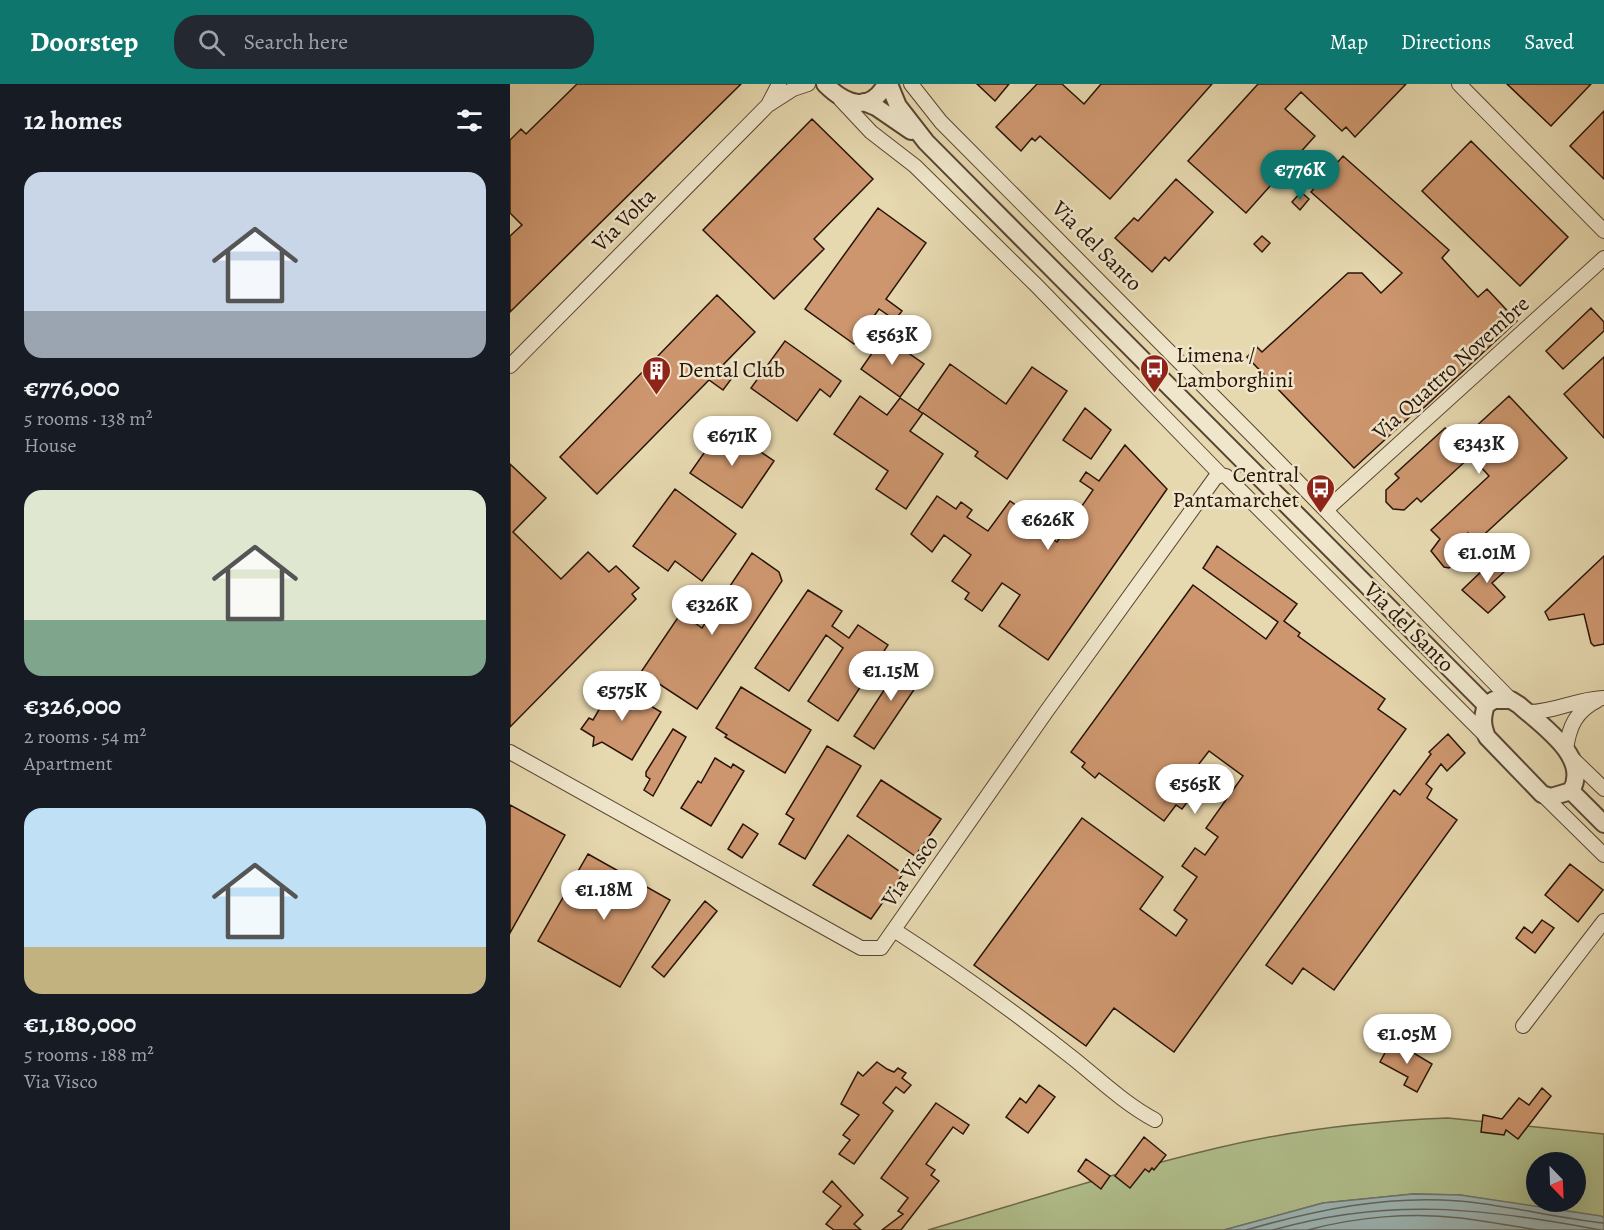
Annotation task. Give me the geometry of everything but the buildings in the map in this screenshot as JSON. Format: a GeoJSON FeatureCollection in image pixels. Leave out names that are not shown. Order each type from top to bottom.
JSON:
{"type":"FeatureCollection","features":[{"type":"Feature","properties":{"kind":"street"},"geometry":{"type":"LineString","coordinates":[[768,105],[779,84]]}},
{"type":"Feature","properties":{"kind":"street"},"geometry":{"type":"LineString","coordinates":[[768,105],[793,89],[808,84]]}},
{"type":"Feature","properties":{"kind":"street"},"geometry":{"type":"LineString","coordinates":[[825,84],[841,100],[864,102],[876,107],[926,142]]}},
{"type":"Feature","properties":{"kind":"street"},"geometry":{"type":"LineString","coordinates":[[864,102],[873,99],[887,84],[898,106],[926,142],[1486,705]]}},
{"type":"Feature","properties":{"kind":"street","name":"Via del Santo"},"geometry":{"type":"LineString","coordinates":[[911,84],[941,122],[1437,622],[1511,700],[1527,712],[1604,789]]}},
{"type":"Feature","properties":{"kind":"street"},"geometry":{"type":"LineString","coordinates":[[1459,84],[1604,231]]}},
{"type":"Feature","properties":{"kind":"street","name":"Via del Santo"},"geometry":{"type":"LineString","coordinates":[[841,100],[871,132],[915,166],[1029,278],[1221,475],[1226,476],[1604,855]]}},
{"type":"Feature","properties":{"kind":"street","name":"Via Volta"},"geometry":{"type":"LineString","coordinates":[[510,366],[768,105]]}},
{"type":"Feature","properties":{"kind":"street","name":"Via Quattro Novembre"},"geometry":{"type":"LineString","coordinates":[[1326,510],[1604,258]]}},
{"type":"Feature","properties":{"kind":"street"},"geometry":{"type":"LineString","coordinates":[[1203,419],[1220,402]]}},
{"type":"Feature","properties":{"kind":"street","name":"Via Visco"},"geometry":{"type":"LineString","coordinates":[[510,752],[861,948],[881,948],[1053,702],[1203,495],[1221,475]]}},
{"type":"Feature","properties":{"kind":"street"},"geometry":{"type":"LineString","coordinates":[[1420,639],[1437,622]]}},
{"type":"Feature","properties":{"kind":"street"},"geometry":{"type":"LineString","coordinates":[[1527,712],[1539,712],[1583,699],[1603,698]]}},
{"type":"Feature","properties":{"kind":"street"},"geometry":{"type":"LineString","coordinates":[[1571,791],[1576,776],[1570,755],[1572,722],[1587,705],[1603,698]]}},
{"type":"Feature","properties":{"kind":"street"},"geometry":{"type":"LineString","coordinates":[[1487,737],[1482,725],[1486,705],[1494,700],[1511,700]]}},
{"type":"Feature","properties":{"kind":"street"},"geometry":{"type":"LineString","coordinates":[[1542,794],[1551,797],[1571,791]]}},
{"type":"Feature","properties":{"kind":"street"},"geometry":{"type":"LineString","coordinates":[[1571,791],[1604,824]]}},
{"type":"Feature","properties":{"kind":"street"},"geometry":{"type":"LineString","coordinates":[[1523,1026],[1604,921]]}},
{"type":"Feature","properties":{"kind":"street"},"geometry":{"type":"LineString","coordinates":[[894,930],[954,969],[1073,1058],[1138,1111],[1155,1120]]}},
{"type":"Feature","properties":{"kind":"green space"},"geometry":{"type":"Polygon","coordinates":[[[1448,1118],[1604,1134],[1604,1218],[1566,1212],[1586,1212],[1586,1152],[1526,1152],[1526,1206],[1460,1195],[1414,1194],[1323,1203],[1224,1230],[928,1230],[1108,1177],[1217,1148],[1303,1131],[1448,1118]]]}},
{"type":"Feature","properties":{"kind":"water"},"geometry":{"type":"Polygon","coordinates":[[[1413,1194],[1460,1195],[1526,1205],[1526,1212],[1574,1212],[1601,1216],[1604,1218],[1604,1230],[1224,1230],[1323,1203],[1413,1194]]]}},
{"type":"Feature","properties":{"kind":"place","name":"Limena / Lamborghini"},"geometry":{"type":"Point","coordinates":[1155,394]}},
{"type":"Feature","properties":{"kind":"place","name":"Dental Club"},"geometry":{"type":"Point","coordinates":[657,396]}},
{"type":"Feature","properties":{"kind":"place","name":"Central Pantamarchet"},"geometry":{"type":"Point","coordinates":[1320,514]}}]}
